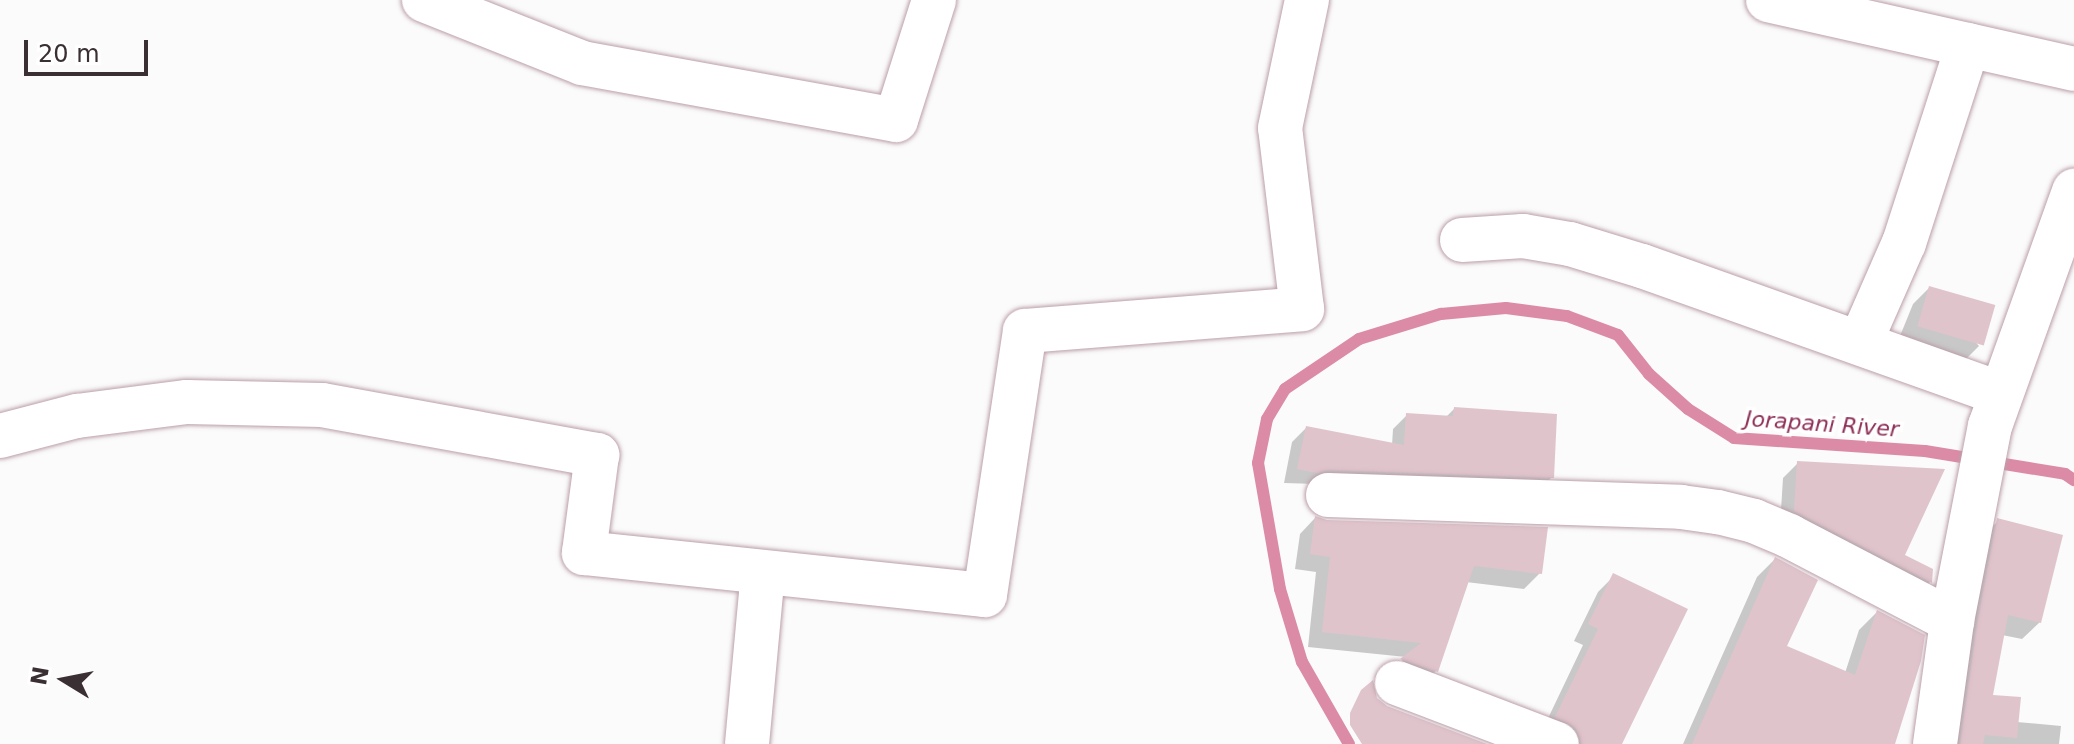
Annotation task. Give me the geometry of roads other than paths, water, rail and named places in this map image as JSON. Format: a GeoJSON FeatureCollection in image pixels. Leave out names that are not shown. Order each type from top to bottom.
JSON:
{"type":"FeatureCollection","features":[{"type":"Feature","properties":{"kind":"street"},"geometry":{"type":"LineString","coordinates":[[424,0],[582,63],[896,120],[934,0]]}},
{"type":"Feature","properties":{"kind":"street"},"geometry":{"type":"LineString","coordinates":[[0,436],[77,416],[187,402],[322,405],[597,455],[584,553],[985,595],[1025,331],[1302,309],[1280,128],[1307,0]]}},
{"type":"Feature","properties":{"kind":"street"},"geometry":{"type":"LineString","coordinates":[[1768,0],[2074,69]]}},
{"type":"Feature","properties":{"kind":"street"},"geometry":{"type":"LineString","coordinates":[[1860,343],[1904,243],[1968,45]]}},
{"type":"Feature","properties":{"kind":"street"},"geometry":{"type":"LineString","coordinates":[[1935,744],[1952,621],[1994,410],[2074,191]]}},
{"type":"Feature","properties":{"kind":"street"},"geometry":{"type":"LineString","coordinates":[[1462,240],[1523,236],[1570,244],[1860,343],[1994,410]]}},
{"type":"Feature","properties":{"kind":"street"},"geometry":{"type":"LineString","coordinates":[[1328,495],[1681,507],[1718,512],[1789,536],[1952,621]]}},
{"type":"Feature","properties":{"kind":"street"},"geometry":{"type":"LineString","coordinates":[[747,744],[763,573]]}},
{"type":"Feature","properties":{"kind":"street"},"geometry":{"type":"LineString","coordinates":[[1397,683],[1557,744]]}},
{"type":"Feature","properties":{"kind":"waterway","name":"Jorapani River"},"geometry":{"type":"LineString","coordinates":[[1349,744],[1302,662],[1280,589],[1258,463],[1267,419],[1285,389],[1359,339],[1441,314],[1506,308],[1567,316],[1618,335],[1649,374],[1688,409],[1734,438],[1925,451],[2065,474],[2074,480]]}}]}
